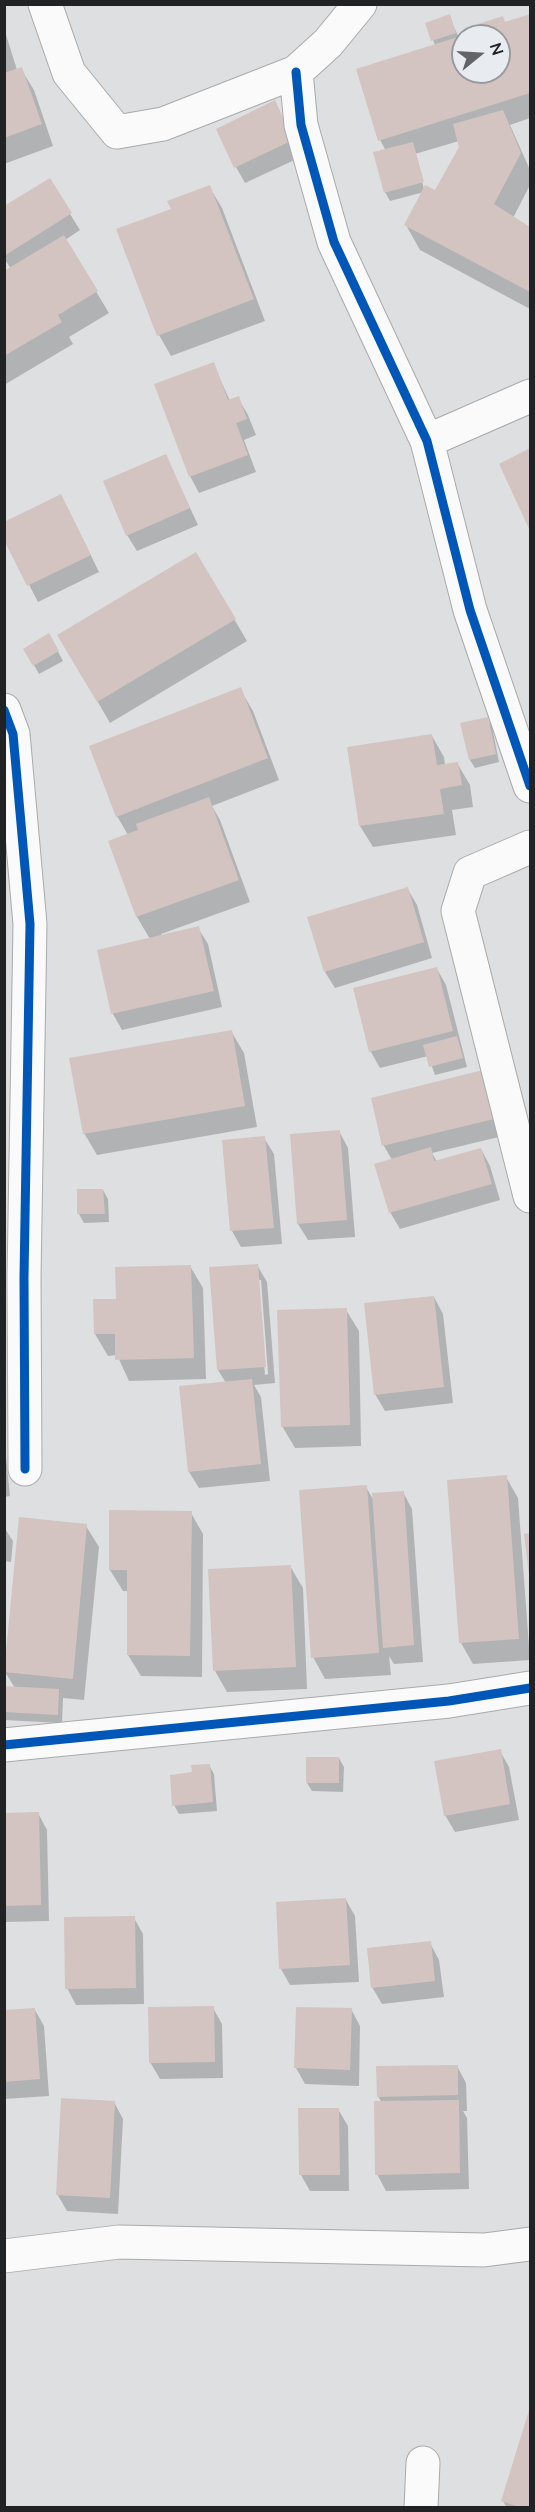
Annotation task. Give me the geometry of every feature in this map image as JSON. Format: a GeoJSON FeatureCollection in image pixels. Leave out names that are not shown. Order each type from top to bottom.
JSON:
{"type":"FeatureCollection","features":[{"type":"Feature","properties":{"kind":"street"},"geometry":{"type":"LineString","coordinates":[[45,4],[69,73],[117,132],[163,124],[296,72],[328,42],[360,4]]}},
{"type":"Feature","properties":{"kind":"street"},"geometry":{"type":"LineString","coordinates":[[296,72],[301,125],[334,242],[427,441],[470,610],[531,786]]}},
{"type":"Feature","properties":{"kind":"street"},"geometry":{"type":"LineString","coordinates":[[427,441],[531,396]]}},
{"type":"Feature","properties":{"kind":"street"},"geometry":{"type":"LineString","coordinates":[[4,710],[13,734],[30,924],[14,1276],[25,1469]]}},
{"type":"Feature","properties":{"kind":"street"},"geometry":{"type":"LineString","coordinates":[[531,847],[470,873],[458,911],[531,1196]]}},
{"type":"Feature","properties":{"kind":"street"},"geometry":{"type":"LineString","coordinates":[[4,1745],[449,1701],[531,1688]]}},
{"type":"Feature","properties":{"kind":"street"},"geometry":{"type":"LineString","coordinates":[[4,2256],[119,2242],[484,2250],[531,2244]]}},
{"type":"Feature","properties":{"kind":"street"},"geometry":{"type":"LineString","coordinates":[[421,2508],[423,2463]]}},
{"type":"Feature","properties":{"kind":"building"},"geometry":{"type":"Polygon","coordinates":[[[450,14],[453,24],[451,24],[451,35],[431,41],[425,23],[450,14]]]}},
{"type":"Feature","properties":{"kind":"building"},"geometry":{"type":"Polygon","coordinates":[[[530,14],[530,93],[378,141],[356,69],[451,39],[451,84],[511,84],[511,24],[478,24],[503,16],[505,22],[530,14]]]}},
{"type":"Feature","properties":{"kind":"building"},"geometry":{"type":"Polygon","coordinates":[[[22,67],[42,124],[4,138],[4,73],[22,67]]]}},
{"type":"Feature","properties":{"kind":"building"},"geometry":{"type":"Polygon","coordinates":[[[275,100],[293,140],[234,168],[216,129],[275,100]]]}},
{"type":"Feature","properties":{"kind":"building"},"geometry":{"type":"Polygon","coordinates":[[[503,110],[521,153],[494,204],[530,227],[530,292],[404,225],[425,185],[435,190],[459,147],[453,124],[503,110]]]}},
{"type":"Feature","properties":{"kind":"building"},"geometry":{"type":"Polygon","coordinates":[[[413,142],[424,182],[384,193],[373,152],[413,142]]]}},
{"type":"Feature","properties":{"kind":"building"},"geometry":{"type":"Polygon","coordinates":[[[50,178],[72,213],[4,256],[4,206],[50,178]]]}},
{"type":"Feature","properties":{"kind":"building"},"geometry":{"type":"Polygon","coordinates":[[[210,185],[254,299],[157,336],[116,229],[171,209],[167,201],[210,185]]]}},
{"type":"Feature","properties":{"kind":"building"},"geometry":{"type":"Polygon","coordinates":[[[64,235],[98,291],[58,315],[62,322],[4,356],[4,271],[64,235]]]}},
{"type":"Feature","properties":{"kind":"building"},"geometry":{"type":"Polygon","coordinates":[[[214,362],[228,400],[239,396],[247,419],[236,423],[248,455],[189,477],[154,384],[214,362]]]}},
{"type":"Feature","properties":{"kind":"building"},"geometry":{"type":"Polygon","coordinates":[[[530,448],[530,531],[499,464],[530,448]]]}},
{"type":"Feature","properties":{"kind":"building"},"geometry":{"type":"Polygon","coordinates":[[[166,454],[190,508],[126,536],[103,481],[166,454]]]}},
{"type":"Feature","properties":{"kind":"building"},"geometry":{"type":"Polygon","coordinates":[[[61,494],[91,555],[27,586],[4,540],[4,522],[61,494]]]}},
{"type":"Feature","properties":{"kind":"building"},"geometry":{"type":"Polygon","coordinates":[[[196,552],[236,619],[97,702],[57,635],[196,552]]]}},
{"type":"Feature","properties":{"kind":"building"},"geometry":{"type":"Polygon","coordinates":[[[49,633],[59,651],[33,666],[23,649],[49,633]]]}},
{"type":"Feature","properties":{"kind":"building"},"geometry":{"type":"Polygon","coordinates":[[[241,687],[268,758],[116,817],[89,746],[241,687]]]}},
{"type":"Feature","properties":{"kind":"building"},"geometry":{"type":"Polygon","coordinates":[[[488,717],[496,754],[469,760],[460,723],[488,717]]]}},
{"type":"Feature","properties":{"kind":"building"},"geometry":{"type":"Polygon","coordinates":[[[432,734],[437,765],[458,762],[462,785],[440,789],[444,814],[359,826],[347,747],[432,734]]]}},
{"type":"Feature","properties":{"kind":"building"},"geometry":{"type":"Polygon","coordinates":[[[209,797],[239,880],[136,917],[108,841],[138,830],[136,824],[209,797]]]}},
{"type":"Feature","properties":{"kind":"building"},"geometry":{"type":"Polygon","coordinates":[[[408,887],[424,942],[324,972],[307,917],[408,887]]]}},
{"type":"Feature","properties":{"kind":"building"},"geometry":{"type":"Polygon","coordinates":[[[199,926],[214,991],[111,1014],[97,950],[199,926]]]}},
{"type":"Feature","properties":{"kind":"building"},"geometry":{"type":"Polygon","coordinates":[[[437,967],[453,1031],[369,1052],[353,988],[437,967]]]}},
{"type":"Feature","properties":{"kind":"building"},"geometry":{"type":"Polygon","coordinates":[[[232,1030],[245,1106],[83,1134],[69,1058],[232,1030]]]}},
{"type":"Feature","properties":{"kind":"building"},"geometry":{"type":"Polygon","coordinates":[[[457,1036],[463,1058],[429,1067],[423,1045],[457,1036]]]}},
{"type":"Feature","properties":{"kind":"building"},"geometry":{"type":"Polygon","coordinates":[[[483,1070],[494,1119],[382,1146],[371,1098],[483,1070]]]}},
{"type":"Feature","properties":{"kind":"building"},"geometry":{"type":"Polygon","coordinates":[[[340,1130],[347,1220],[297,1224],[290,1134],[340,1130]]]}},
{"type":"Feature","properties":{"kind":"building"},"geometry":{"type":"Polygon","coordinates":[[[265,1136],[274,1228],[230,1231],[222,1140],[265,1136]]]}},
{"type":"Feature","properties":{"kind":"building"},"geometry":{"type":"Polygon","coordinates":[[[431,1147],[434,1161],[481,1148],[492,1184],[389,1213],[374,1164],[431,1147]]]}},
{"type":"Feature","properties":{"kind":"building"},"geometry":{"type":"Polygon","coordinates":[[[77,1189],[103,1189],[105,1214],[77,1214],[77,1189]]]}},
{"type":"Feature","properties":{"kind":"building"},"geometry":{"type":"Polygon","coordinates":[[[258,1264],[266,1367],[217,1370],[209,1267],[258,1264]]]}},
{"type":"Feature","properties":{"kind":"building"},"geometry":{"type":"Polygon","coordinates":[[[191,1265],[194,1358],[115,1360],[115,1334],[94,1334],[93,1299],[116,1299],[115,1267],[191,1265]]]}},
{"type":"Feature","properties":{"kind":"building"},"geometry":{"type":"Polygon","coordinates":[[[434,1296],[444,1387],[374,1395],[364,1303],[434,1296]]]}},
{"type":"Feature","properties":{"kind":"building"},"geometry":{"type":"Polygon","coordinates":[[[347,1308],[350,1425],[281,1427],[277,1310],[347,1308]]]}},
{"type":"Feature","properties":{"kind":"building"},"geometry":{"type":"Polygon","coordinates":[[[252,1379],[261,1464],[188,1472],[179,1386],[252,1379]]]}},
{"type":"Feature","properties":{"kind":"building"},"geometry":{"type":"Polygon","coordinates":[[[507,1475],[519,1639],[459,1643],[447,1480],[507,1475]]]}},
{"type":"Feature","properties":{"kind":"building"},"geometry":{"type":"Polygon","coordinates":[[[367,1485],[379,1653],[311,1658],[299,1490],[367,1485]]]}},
{"type":"Feature","properties":{"kind":"building"},"geometry":{"type":"Polygon","coordinates":[[[404,1491],[414,1645],[383,1648],[372,1493],[404,1491]]]}},
{"type":"Feature","properties":{"kind":"building"},"geometry":{"type":"Polygon","coordinates":[[[109,1510],[192,1511],[190,1656],[127,1655],[127,1570],[109,1570],[109,1510]]]}},
{"type":"Feature","properties":{"kind":"building"},"geometry":{"type":"Polygon","coordinates":[[[19,1517],[87,1524],[73,1679],[4,1672],[19,1517]]]}},
{"type":"Feature","properties":{"kind":"building"},"geometry":{"type":"Polygon","coordinates":[[[530,1533],[530,1575],[529,1575],[524,1534],[530,1533]]]}},
{"type":"Feature","properties":{"kind":"building"},"geometry":{"type":"Polygon","coordinates":[[[291,1565],[296,1667],[213,1671],[208,1569],[291,1565]]]}},
{"type":"Feature","properties":{"kind":"building"},"geometry":{"type":"Polygon","coordinates":[[[4,1686],[59,1689],[58,1715],[4,1712],[4,1686]]]}},
{"type":"Feature","properties":{"kind":"building"},"geometry":{"type":"Polygon","coordinates":[[[501,1749],[510,1804],[444,1816],[434,1761],[501,1749]]]}},
{"type":"Feature","properties":{"kind":"building"},"geometry":{"type":"Polygon","coordinates":[[[306,1757],[339,1757],[339,1783],[306,1783],[306,1757]]]}},
{"type":"Feature","properties":{"kind":"building"},"geometry":{"type":"Polygon","coordinates":[[[210,1764],[213,1802],[172,1806],[170,1775],[192,1772],[191,1765],[210,1764]]]}},
{"type":"Feature","properties":{"kind":"building"},"geometry":{"type":"Polygon","coordinates":[[[39,1812],[41,1905],[4,1906],[4,1813],[39,1812]]]}},
{"type":"Feature","properties":{"kind":"building"},"geometry":{"type":"Polygon","coordinates":[[[346,1898],[350,1965],[279,1969],[276,1902],[346,1898]]]}},
{"type":"Feature","properties":{"kind":"building"},"geometry":{"type":"Polygon","coordinates":[[[135,1916],[136,1988],[65,1989],[64,1917],[135,1916]]]}},
{"type":"Feature","properties":{"kind":"building"},"geometry":{"type":"Polygon","coordinates":[[[431,1941],[435,1981],[371,1988],[367,1948],[431,1941]]]}},
{"type":"Feature","properties":{"kind":"building"},"geometry":{"type":"Polygon","coordinates":[[[214,2006],[215,2062],[149,2063],[148,2007],[214,2006]]]}},
{"type":"Feature","properties":{"kind":"building"},"geometry":{"type":"Polygon","coordinates":[[[296,2007],[352,2008],[350,2070],[294,2068],[296,2007]]]}},
{"type":"Feature","properties":{"kind":"building"},"geometry":{"type":"Polygon","coordinates":[[[35,2008],[40,2079],[4,2082],[4,2010],[35,2008]]]}},
{"type":"Feature","properties":{"kind":"building"},"geometry":{"type":"Polygon","coordinates":[[[458,2065],[458,2095],[377,2097],[376,2066],[458,2065]]]}},
{"type":"Feature","properties":{"kind":"building"},"geometry":{"type":"Polygon","coordinates":[[[61,2098],[115,2101],[110,2198],[56,2195],[61,2098]]]}},
{"type":"Feature","properties":{"kind":"building"},"geometry":{"type":"Polygon","coordinates":[[[459,2100],[460,2173],[375,2175],[374,2101],[459,2100]]]}},
{"type":"Feature","properties":{"kind":"building"},"geometry":{"type":"Polygon","coordinates":[[[298,2108],[339,2108],[340,2175],[299,2175],[298,2108]]]}},
{"type":"Feature","properties":{"kind":"building"},"geometry":{"type":"Polygon","coordinates":[[[530,2407],[530,2508],[522,2508],[501,2501],[530,2407]]]}},
{"type":"Feature","properties":{"kind":"cycle path"},"geometry":{"type":"LineString","coordinates":[[296,72],[301,125],[334,242],[427,441],[470,610],[530,786]]}},
{"type":"Feature","properties":{"kind":"cycle path"},"geometry":{"type":"LineString","coordinates":[[4,710],[13,734],[30,924],[24,1277],[25,1469]]}},
{"type":"Feature","properties":{"kind":"cycle path"},"geometry":{"type":"LineString","coordinates":[[4,1745],[449,1701],[530,1688]]}}]}
